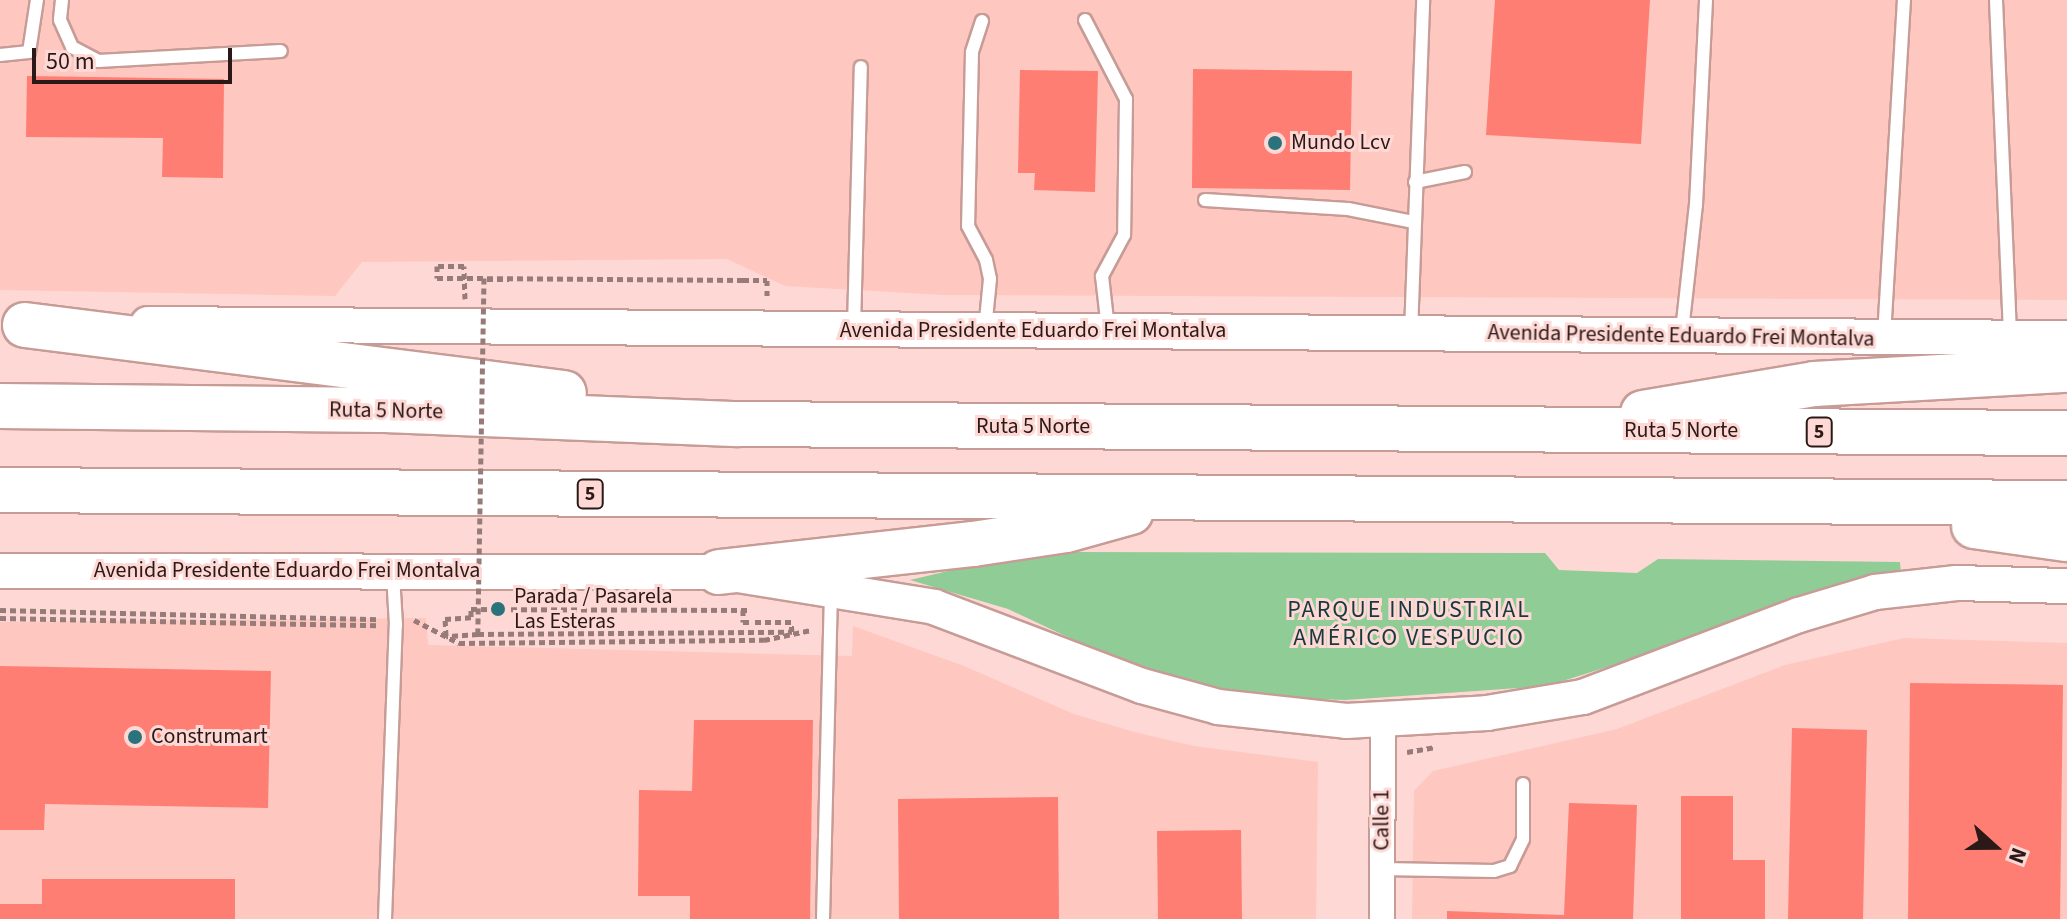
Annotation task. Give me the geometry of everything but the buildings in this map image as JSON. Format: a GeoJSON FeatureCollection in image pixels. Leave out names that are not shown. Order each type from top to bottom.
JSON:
{"type":"FeatureCollection","features":[{"type":"Feature","properties":{"kind":"highway"},"geometry":{"type":"LineString","coordinates":[[13,325],[435,374],[736,424]]}},
{"type":"Feature","properties":{"kind":"highway"},"geometry":{"type":"LineString","coordinates":[[1570,431],[1761,389],[2067,370]]}},
{"type":"Feature","properties":{"kind":"highway","name":"Ruta 5 Norte"},"geometry":{"type":"LineString","coordinates":[[0,406],[382,410],[736,424],[2067,433]]}},
{"type":"Feature","properties":{"kind":"highway","name":"5"},"geometry":{"type":"LineString","coordinates":[[0,490],[2067,503]]}},
{"type":"Feature","properties":{"kind":"highway"},"geometry":{"type":"LineString","coordinates":[[719,572],[1066,530],[1180,498]]}},
{"type":"Feature","properties":{"kind":"highway"},"geometry":{"type":"LineString","coordinates":[[1793,502],[2067,539]]}},
{"type":"Feature","properties":{"kind":"main road","name":"Avenida Presidente Eduardo Frei Montalva"},"geometry":{"type":"LineString","coordinates":[[13,325],[2067,338]]}},
{"type":"Feature","properties":{"kind":"main road","name":"Avenida Presidente Eduardo Frei Montalva"},"geometry":{"type":"LineString","coordinates":[[0,571],[719,572],[830,587],[968,618],[1192,701],[1383,736],[1487,713],[1583,697],[1799,615],[1875,592],[1957,583],[2067,586]]}},
{"type":"Feature","properties":{"kind":"street","name":"Calle 1"},"geometry":{"type":"LineString","coordinates":[[1382,919],[1383,736]]}},
{"type":"Feature","properties":{"kind":"lane"},"geometry":{"type":"LineString","coordinates":[[0,55],[29,52],[37,0]]}},
{"type":"Feature","properties":{"kind":"lane"},"geometry":{"type":"LineString","coordinates":[[62,0],[60,20],[72,47],[98,61],[281,51]]}},
{"type":"Feature","properties":{"kind":"lane"},"geometry":{"type":"LineString","coordinates":[[1411,334],[1423,0]]}},
{"type":"Feature","properties":{"kind":"lane"},"geometry":{"type":"LineString","coordinates":[[1681,336],[1695,219],[1706,0]]}},
{"type":"Feature","properties":{"kind":"lane"},"geometry":{"type":"LineString","coordinates":[[1884,338],[1904,0]]}},
{"type":"Feature","properties":{"kind":"lane"},"geometry":{"type":"LineString","coordinates":[[1996,0],[2010,338]]}},
{"type":"Feature","properties":{"kind":"lane"},"geometry":{"type":"LineString","coordinates":[[1085,20],[1126,99],[1124,235],[1102,276],[1108,331]]}},
{"type":"Feature","properties":{"kind":"lane"},"geometry":{"type":"LineString","coordinates":[[982,21],[972,52],[968,226],[986,260],[990,279],[985,331]]}},
{"type":"Feature","properties":{"kind":"lane"},"geometry":{"type":"LineString","coordinates":[[854,330],[861,67]]}},
{"type":"Feature","properties":{"kind":"lane"},"geometry":{"type":"LineString","coordinates":[[1415,182],[1465,172]]}},
{"type":"Feature","properties":{"kind":"lane"},"geometry":{"type":"LineString","coordinates":[[1205,200],[1348,209],[1413,222]]}},
{"type":"Feature","properties":{"kind":"lane"},"geometry":{"type":"LineString","coordinates":[[385,919],[396,622],[393,571]]}},
{"type":"Feature","properties":{"kind":"lane"},"geometry":{"type":"LineString","coordinates":[[823,919],[833,622],[830,587]]}},
{"type":"Feature","properties":{"kind":"lane"},"geometry":{"type":"LineString","coordinates":[[1382,869],[1494,871],[1510,866],[1523,839],[1523,784]]}},
{"type":"Feature","properties":{"kind":"path"},"geometry":{"type":"LineString","coordinates":[[465,305],[464,279],[464,266],[437,266],[437,278],[453,278],[469,278],[484,278],[767,280],[767,309]]}},
{"type":"Feature","properties":{"kind":"path"},"geometry":{"type":"LineString","coordinates":[[478,634],[484,278]]}},
{"type":"Feature","properties":{"kind":"path"},"geometry":{"type":"LineString","coordinates":[[743,610],[743,622],[791,622],[792,632],[446,636],[445,619],[471,617],[471,609],[757,610]]}},
{"type":"Feature","properties":{"kind":"path"},"geometry":{"type":"LineString","coordinates":[[0,610],[396,622]]}},
{"type":"Feature","properties":{"kind":"path"},"geometry":{"type":"LineString","coordinates":[[0,618],[422,621],[459,643],[787,638],[833,622]]}},
{"type":"Feature","properties":{"kind":"path"},"geometry":{"type":"LineString","coordinates":[[1383,736],[1428,751],[1445,743]]}},
{"type":"Feature","properties":{"kind":"shaded area"},"geometry":{"type":"Polygon","coordinates":[[[0,0],[2067,0],[2067,300],[945,295],[785,286],[727,259],[362,262],[335,296],[0,290],[0,0]]]}},
{"type":"Feature","properties":{"kind":"shaded area"},"geometry":{"type":"Polygon","coordinates":[[[426,618],[428,645],[852,656],[853,626],[964,666],[1074,714],[1134,732],[1194,746],[1318,762],[1316,919],[0,919],[0,622],[426,618]]]}},
{"type":"Feature","properties":{"kind":"shaded area"},"geometry":{"type":"Polygon","coordinates":[[[1904,638],[2067,643],[2067,919],[1412,919],[1414,791],[1433,771],[1617,729],[1785,665],[1904,638]]]}},
{"type":"Feature","properties":{"kind":"green space"},"geometry":{"type":"Polygon","coordinates":[[[1071,552],[1545,553],[1559,570],[1637,573],[1658,559],[1900,562],[1901,574],[1547,686],[1345,700],[1236,696],[1123,663],[1008,609],[910,580],[999,559],[1071,552]]]}},
{"type":"Feature","properties":{"kind":"place","name":"Mundo Lcv"},"geometry":{"type":"Point","coordinates":[1275,143]}},
{"type":"Feature","properties":{"kind":"place","name":"Parada / Pasarela Las Esteras"},"geometry":{"type":"Point","coordinates":[498,609]}},
{"type":"Feature","properties":{"kind":"place","name":"Construmart"},"geometry":{"type":"Point","coordinates":[135,737]}},
{"type":"Feature","properties":{"kind":"district","name":"PARQUE INDUSTRIAL AMÉRICO VESPUCIO"},"geometry":{"type":"Point","coordinates":[1409,624]}}]}
